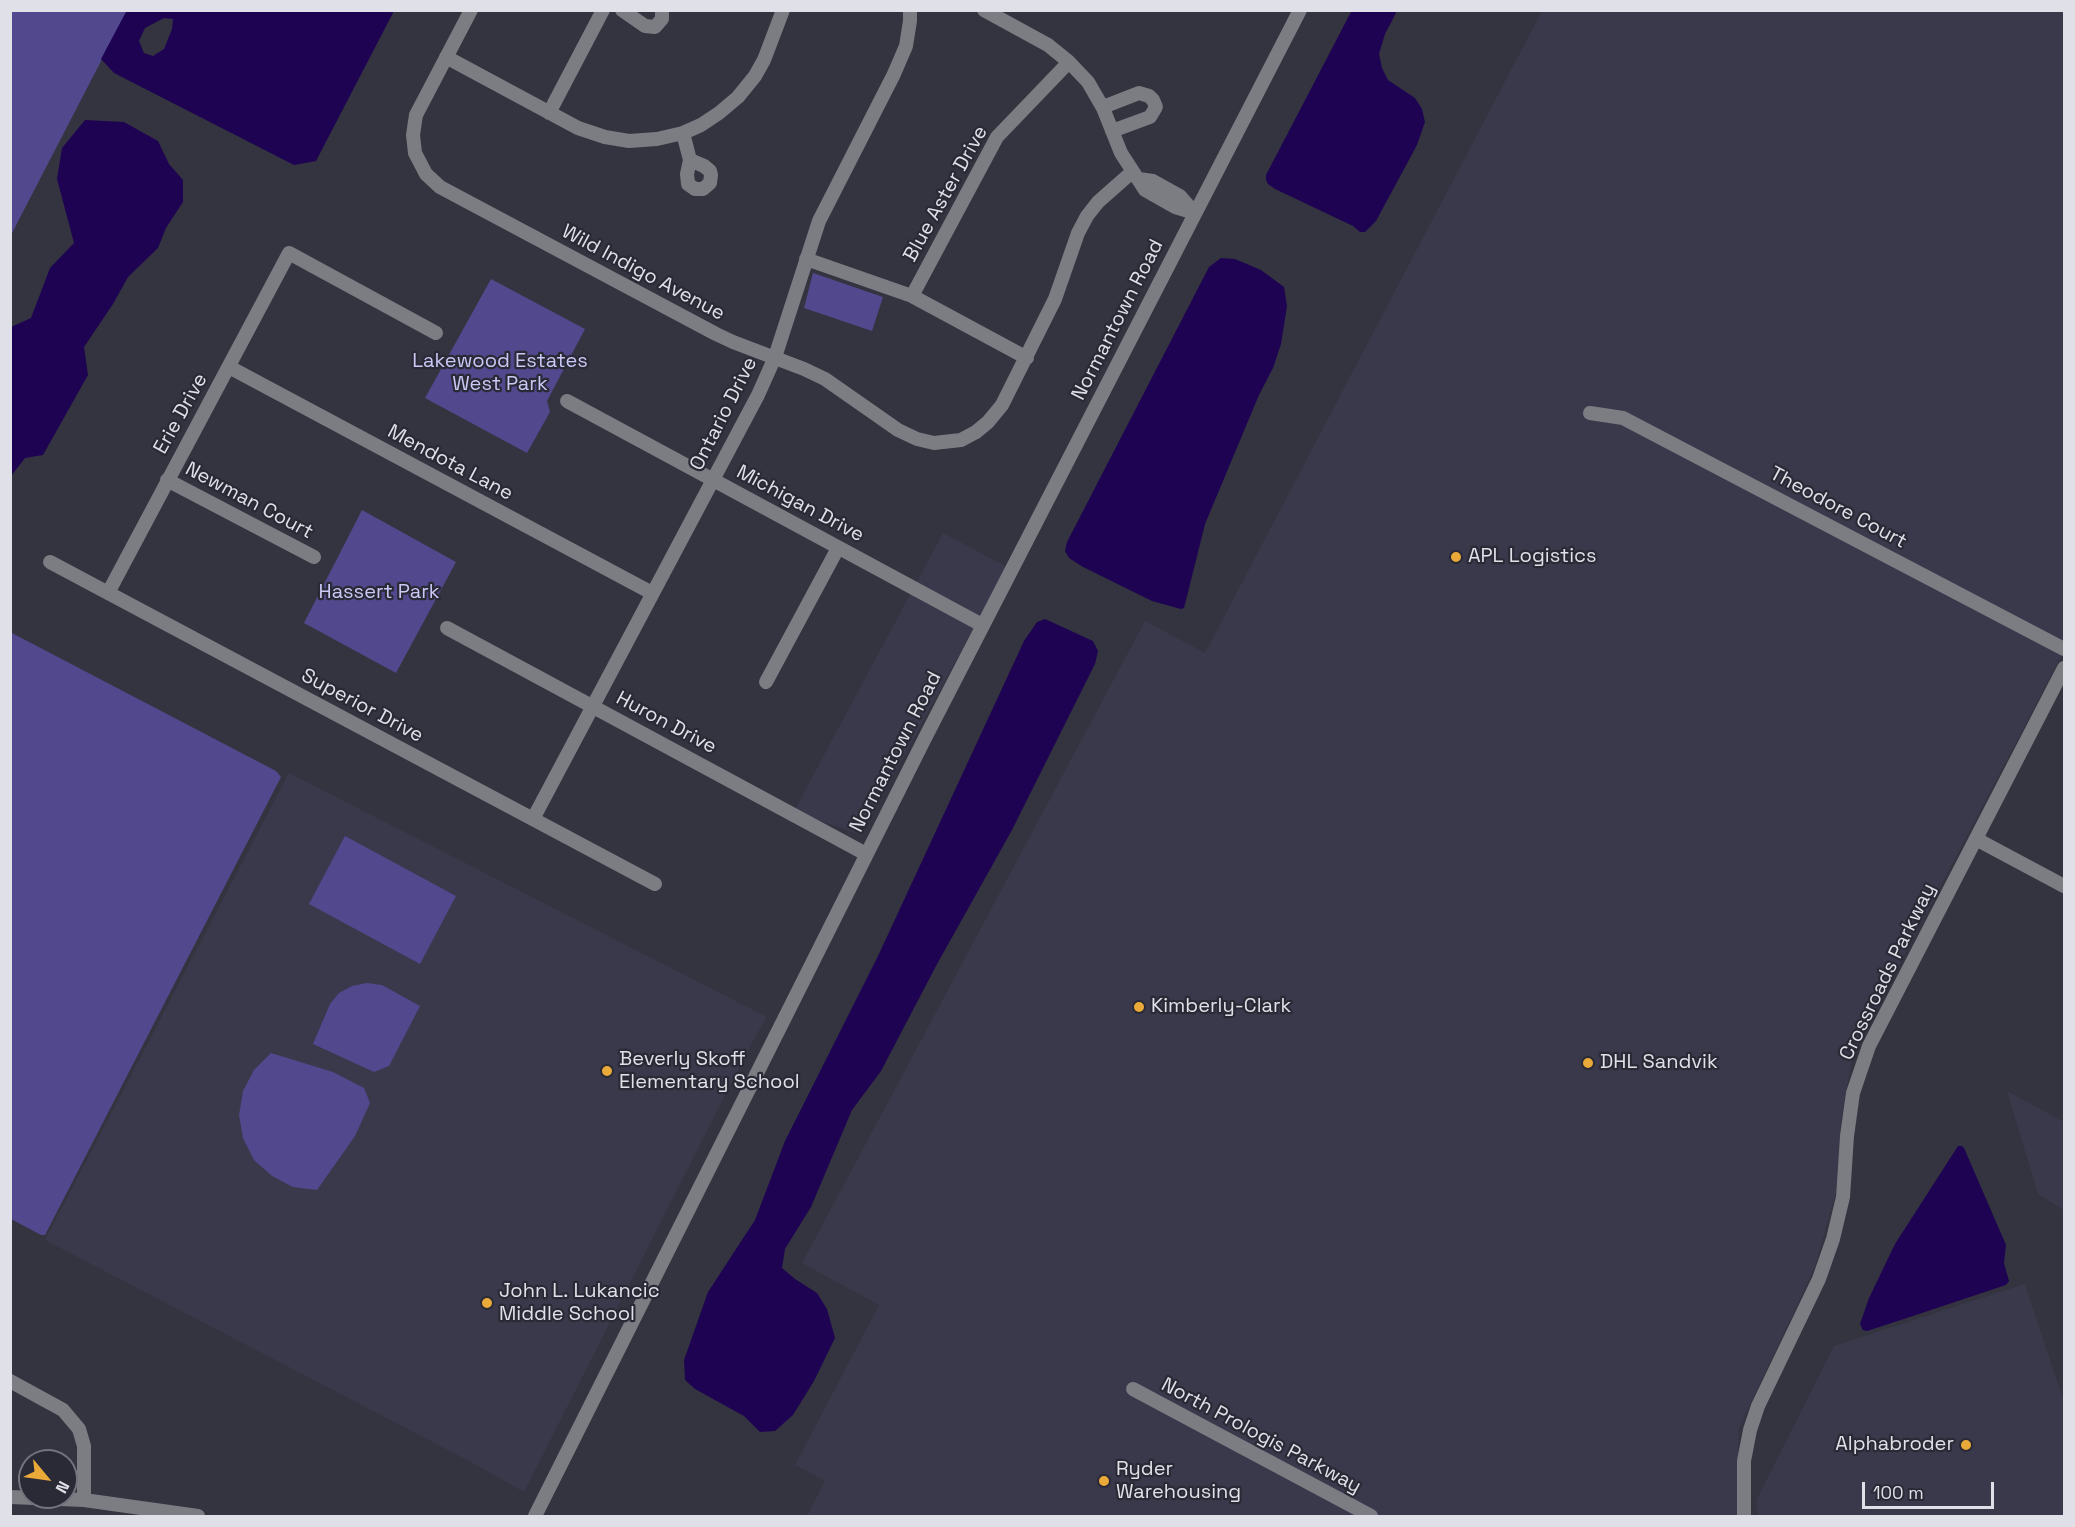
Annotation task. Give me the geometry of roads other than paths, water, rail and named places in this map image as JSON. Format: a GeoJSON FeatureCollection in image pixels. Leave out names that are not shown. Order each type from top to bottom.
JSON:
{"type":"FeatureCollection","features":[{"type":"Feature","properties":{"kind":"street","name":"Wild Indigo Avenue"},"geometry":{"type":"LineString","coordinates":[[471,10],[416,115],[413,135],[415,153],[426,174],[440,187],[716,334],[825,380],[898,430],[934,443],[961,440],[988,422],[1002,405],[1027,358]]}},
{"type":"Feature","properties":{"kind":"street"},"geometry":{"type":"LineString","coordinates":[[549,113],[603,10]]}},
{"type":"Feature","properties":{"kind":"street"},"geometry":{"type":"LineString","coordinates":[[622,10],[645,26],[655,27],[662,19],[663,10]]}},
{"type":"Feature","properties":{"kind":"street"},"geometry":{"type":"LineString","coordinates":[[446,57],[578,129],[629,141],[657,139],[683,133],[701,125],[738,97],[755,76],[764,60],[783,10]]}},
{"type":"Feature","properties":{"kind":"street","name":"Ontario Drive"},"geometry":{"type":"LineString","coordinates":[[532,819],[758,395],[775,357],[824,211],[906,46],[910,10]]}},
{"type":"Feature","properties":{"kind":"street"},"geometry":{"type":"LineString","coordinates":[[984,10],[1048,45],[1069,62],[1088,82],[1102,107],[1121,153],[1145,190],[1175,207],[1195,213]]}},
{"type":"Feature","properties":{"kind":"street","name":"Normantown Road"},"geometry":{"type":"LineString","coordinates":[[536,1516],[982,625],[1300,10]]}},
{"type":"Feature","properties":{"kind":"street","name":"Blue Aster Drive"},"geometry":{"type":"LineString","coordinates":[[912,297],[997,137],[1069,62]]}},
{"type":"Feature","properties":{"kind":"street"},"geometry":{"type":"LineString","coordinates":[[1102,107],[1139,93],[1149,96],[1156,107],[1150,117],[1112,132]]}},
{"type":"Feature","properties":{"kind":"street"},"geometry":{"type":"LineString","coordinates":[[683,133],[690,160]]}},
{"type":"Feature","properties":{"kind":"street"},"geometry":{"type":"LineString","coordinates":[[806,259],[912,297],[1027,358],[1055,299],[1078,233],[1087,216],[1098,202],[1135,176]]}},
{"type":"Feature","properties":{"kind":"street","name":"Erie Drive"},"geometry":{"type":"LineString","coordinates":[[108,593],[289,253],[436,333]]}},
{"type":"Feature","properties":{"kind":"street","name":"Mendota Lane"},"geometry":{"type":"LineString","coordinates":[[229,367],[652,593]]}},
{"type":"Feature","properties":{"kind":"street","name":"Michigan Drive"},"geometry":{"type":"LineString","coordinates":[[567,401],[982,625]]}},
{"type":"Feature","properties":{"kind":"street","name":"Theodore Court"},"geometry":{"type":"LineString","coordinates":[[1590,413],[1623,418],[2064,649]]}},
{"type":"Feature","properties":{"kind":"street","name":"Newman Court"},"geometry":{"type":"LineString","coordinates":[[167,480],[314,557]]}},
{"type":"Feature","properties":{"kind":"street"},"geometry":{"type":"LineString","coordinates":[[766,682],[838,548]]}},
{"type":"Feature","properties":{"kind":"street","name":"Superior Drive"},"geometry":{"type":"LineString","coordinates":[[50,562],[655,884]]}},
{"type":"Feature","properties":{"kind":"street","name":"Huron Drive"},"geometry":{"type":"LineString","coordinates":[[447,628],[866,854]]}},
{"type":"Feature","properties":{"kind":"street","name":"Crossroads Parkway"},"geometry":{"type":"LineString","coordinates":[[1744,1516],[1744,1461],[1750,1430],[1758,1406],[1819,1279],[1833,1239],[1843,1197],[1847,1136],[1853,1093],[1869,1046],[2064,668]]}},
{"type":"Feature","properties":{"kind":"street"},"geometry":{"type":"LineString","coordinates":[[1976,839],[2064,886]]}},
{"type":"Feature","properties":{"kind":"street"},"geometry":{"type":"LineString","coordinates":[[10,1381],[63,1410],[79,1429],[84,1446],[84,1500]]}},
{"type":"Feature","properties":{"kind":"street","name":"North Prologis Parkway"},"geometry":{"type":"LineString","coordinates":[[1132,1389],[1371,1516]]}},
{"type":"Feature","properties":{"kind":"street"},"geometry":{"type":"LineString","coordinates":[[10,1497],[84,1500],[198,1516]]}},
{"type":"Feature","properties":{"kind":"place","name":"APL Logistics"},"geometry":{"type":"Point","coordinates":[1456,557]}},
{"type":"Feature","properties":{"kind":"place","name":"Kimberly-Clark"},"geometry":{"type":"Point","coordinates":[1139,1007]}},
{"type":"Feature","properties":{"kind":"place","name":"DHL Sandvik"},"geometry":{"type":"Point","coordinates":[1588,1063]}},
{"type":"Feature","properties":{"kind":"place","name":"Beverly Skoff Elementary School"},"geometry":{"type":"Point","coordinates":[607,1071]}},
{"type":"Feature","properties":{"kind":"place","name":"John L. Lukancic Middle School"},"geometry":{"type":"Point","coordinates":[487,1303]}},
{"type":"Feature","properties":{"kind":"place","name":"Alphabroder"},"geometry":{"type":"Point","coordinates":[1966,1445]}},
{"type":"Feature","properties":{"kind":"place","name":"Ryder Warehousing"},"geometry":{"type":"Point","coordinates":[1104,1481]}},
{"type":"Feature","properties":{"kind":"park label","name":"Lakewood Estates West Park"},"geometry":{"type":"Point","coordinates":[500,374]}},
{"type":"Feature","properties":{"kind":"park label","name":"Hassert Park"},"geometry":{"type":"Point","coordinates":[379,593]}}]}
